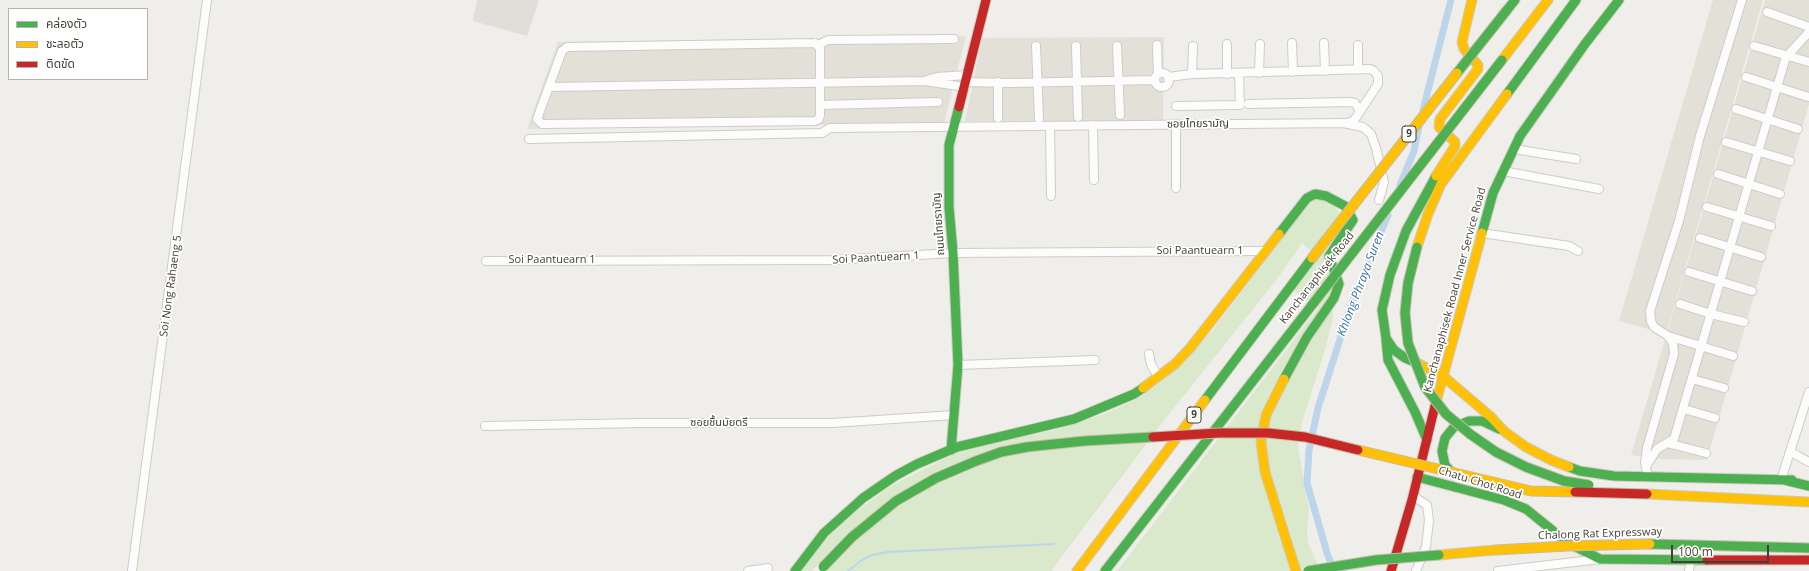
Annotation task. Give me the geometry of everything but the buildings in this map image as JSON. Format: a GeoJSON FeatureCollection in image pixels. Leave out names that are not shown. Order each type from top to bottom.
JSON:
{"type":"FeatureCollection","features":[{"type":"Feature","properties":{"kind":"main road","name":"ถนนไทยรามัญ"},"geometry":{"type":"LineString","coordinates":[[951,450],[958,365],[953,253],[949,207],[949,144],[967,79],[986,0]]}},
{"type":"Feature","properties":{"kind":"main road"},"geometry":{"type":"LineString","coordinates":[[1427,440],[1415,412],[1388,360],[1382,310],[1390,275],[1406,231],[1424,196],[1455,146],[1455,142],[1439,127],[1440,119],[1478,69],[1478,65],[1464,49],[1462,42],[1472,0]]}},
{"type":"Feature","properties":{"kind":"main road","name":"Kanchanaphisek Road"},"geometry":{"type":"LineString","coordinates":[[1077,571],[1312,258],[1514,0]]}},
{"type":"Feature","properties":{"kind":"main road","name":"Kanchanaphisek Road"},"geometry":{"type":"LineString","coordinates":[[1105,571],[1548,0]]}},
{"type":"Feature","properties":{"kind":"main road"},"geometry":{"type":"LineString","coordinates":[[1576,0],[1441,184],[1416,247],[1408,283],[1405,313],[1408,343],[1425,387],[1446,414],[1470,434],[1496,452],[1526,467],[1564,481],[1647,494]]}},
{"type":"Feature","properties":{"kind":"main road","name":"Kanchanaphisek Road Inner Service Road"},"geometry":{"type":"LineString","coordinates":[[1391,571],[1413,498],[1443,376],[1493,193],[1520,136],[1585,44],[1619,0]]}},
{"type":"Feature","properties":{"kind":"main road"},"geometry":{"type":"LineString","coordinates":[[795,571],[824,533],[863,498],[901,473],[951,450],[979,441],[1074,419],[1134,394],[1158,377],[1175,364],[1191,347],[1307,198],[1315,194],[1326,196],[1339,202],[1345,206],[1352,216],[1351,225],[1328,256],[1338,278],[1339,284],[1337,292],[1288,370],[1273,398],[1266,415],[1263,428],[1262,448],[1265,472],[1296,571]]}},
{"type":"Feature","properties":{"kind":"main road"},"geometry":{"type":"LineString","coordinates":[[1386,338],[1394,350],[1405,358],[1427,367],[1443,376],[1466,395],[1505,432],[1526,447],[1551,460],[1580,470],[1614,476],[1647,472],[1783,480],[1809,479]]}},
{"type":"Feature","properties":{"kind":"main road"},"geometry":{"type":"LineString","coordinates":[[1466,489],[1445,465],[1442,452],[1445,438],[1454,427],[1469,421],[1482,421],[1505,432]]}},
{"type":"Feature","properties":{"kind":"main road"},"geometry":{"type":"LineString","coordinates":[[821,569],[852,537],[896,501],[936,478],[976,460],[1001,452],[1027,447],[1084,441],[1218,433],[1268,433],[1305,437],[1531,490],[1809,502]]}},
{"type":"Feature","properties":{"kind":"main road","name":"Chatu Chot Road"},"geometry":{"type":"LineString","coordinates":[[1417,477],[1504,500],[1526,509],[1568,542],[1600,559],[1809,560]]}},
{"type":"Feature","properties":{"kind":"main road"},"geometry":{"type":"LineString","coordinates":[[1783,480],[1809,486]]}},
{"type":"Feature","properties":{"kind":"main road","name":"Chalong Rat Expressway"},"geometry":{"type":"LineString","coordinates":[[1439,555],[1568,546],[1668,544],[1809,548]]}},
{"type":"Feature","properties":{"kind":"main road"},"geometry":{"type":"LineString","coordinates":[[1308,571],[1376,560],[1439,555]]}},
{"type":"Feature","properties":{"kind":"main road"},"geometry":{"type":"LineString","coordinates":[[1350,571],[1439,555]]}},
{"type":"Feature","properties":{"kind":"street","name":"Soi Nong Rahaeng 5"},"geometry":{"type":"LineString","coordinates":[[132,571],[207,0]]}},
{"type":"Feature","properties":{"kind":"street"},"geometry":{"type":"LineString","coordinates":[[1733,356],[1668,336],[1654,327],[1651,321],[1650,311],[1679,221],[1700,136],[1742,0]]}},
{"type":"Feature","properties":{"kind":"street"},"geometry":{"type":"LineString","coordinates":[[1767,12],[1809,27]]}},
{"type":"Feature","properties":{"kind":"street"},"geometry":{"type":"LineString","coordinates":[[1647,472],[1656,449],[1674,439],[1684,409],[1767,119],[1787,56],[1809,32]]}},
{"type":"Feature","properties":{"kind":"street"},"geometry":{"type":"LineString","coordinates":[[818,45],[820,115],[819,119],[814,121],[542,124],[537,119],[537,115],[550,87],[562,51],[567,47],[815,43],[818,45],[828,40],[954,39]]}},
{"type":"Feature","properties":{"kind":"street"},"geometry":{"type":"LineString","coordinates":[[1292,43],[1293,72]]}},
{"type":"Feature","properties":{"kind":"street"},"geometry":{"type":"LineString","coordinates":[[1324,43],[1325,71]]}},
{"type":"Feature","properties":{"kind":"street"},"geometry":{"type":"LineString","coordinates":[[1227,44],[1227,74]]}},
{"type":"Feature","properties":{"kind":"street"},"geometry":{"type":"LineString","coordinates":[[1260,44],[1260,73]]}},
{"type":"Feature","properties":{"kind":"street"},"geometry":{"type":"LineString","coordinates":[[1157,45],[1158,86],[1165,86],[1168,83],[1168,77]]}},
{"type":"Feature","properties":{"kind":"street"},"geometry":{"type":"LineString","coordinates":[[1358,45],[1358,70]]}},
{"type":"Feature","properties":{"kind":"street"},"geometry":{"type":"LineString","coordinates":[[1036,46],[1039,119]]}},
{"type":"Feature","properties":{"kind":"street"},"geometry":{"type":"LineString","coordinates":[[1076,46],[1078,117]]}},
{"type":"Feature","properties":{"kind":"street"},"geometry":{"type":"LineString","coordinates":[[1117,46],[1120,115]]}},
{"type":"Feature","properties":{"kind":"street"},"geometry":{"type":"LineString","coordinates":[[1192,74],[1193,46]]}},
{"type":"Feature","properties":{"kind":"street"},"geometry":{"type":"LineString","coordinates":[[1754,46],[1809,62]]}},
{"type":"Feature","properties":{"kind":"street"},"geometry":{"type":"LineString","coordinates":[[925,81],[937,77],[985,82],[1078,82],[1157,77],[1165,74],[1168,77],[1192,74],[1239,74],[1370,69],[1378,76],[1378,84],[1353,121],[1346,123]]}},
{"type":"Feature","properties":{"kind":"street"},"geometry":{"type":"LineString","coordinates":[[1176,106],[1240,105],[1239,74]]}},
{"type":"Feature","properties":{"kind":"street"},"geometry":{"type":"LineString","coordinates":[[1746,77],[1808,97]]}},
{"type":"Feature","properties":{"kind":"street"},"geometry":{"type":"LineString","coordinates":[[550,87],[967,79]]}},
{"type":"Feature","properties":{"kind":"street"},"geometry":{"type":"LineString","coordinates":[[998,82],[998,118]]}},
{"type":"Feature","properties":{"kind":"street"},"geometry":{"type":"LineString","coordinates":[[820,105],[938,102]]}},
{"type":"Feature","properties":{"kind":"street"},"geometry":{"type":"LineString","coordinates":[[1248,104],[1350,102],[1355,104],[1360,111]]}},
{"type":"Feature","properties":{"kind":"street"},"geometry":{"type":"LineString","coordinates":[[1736,109],[1798,129]]}},
{"type":"Feature","properties":{"kind":"street","name":"ซอยไทยรามัญ"},"geometry":{"type":"LineString","coordinates":[[529,138],[822,133],[830,128],[1346,123],[1363,127],[1371,134],[1384,182],[1379,200]]}},
{"type":"Feature","properties":{"kind":"street"},"geometry":{"type":"LineString","coordinates":[[1176,124],[1176,188]]}},
{"type":"Feature","properties":{"kind":"street"},"geometry":{"type":"LineString","coordinates":[[1092,125],[1094,180]]}},
{"type":"Feature","properties":{"kind":"street"},"geometry":{"type":"LineString","coordinates":[[1050,126],[1051,196]]}},
{"type":"Feature","properties":{"kind":"street"},"geometry":{"type":"LineString","coordinates":[[1726,142],[1790,161]]}},
{"type":"Feature","properties":{"kind":"street"},"geometry":{"type":"LineString","coordinates":[[1514,149],[1576,159]]}},
{"type":"Feature","properties":{"kind":"street"},"geometry":{"type":"LineString","coordinates":[[1503,171],[1599,189]]}},
{"type":"Feature","properties":{"kind":"street"},"geometry":{"type":"LineString","coordinates":[[1718,174],[1780,194]]}},
{"type":"Feature","properties":{"kind":"street"},"geometry":{"type":"LineString","coordinates":[[1707,207],[1771,226]]}},
{"type":"Feature","properties":{"kind":"street"},"geometry":{"type":"LineString","coordinates":[[1482,233],[1569,246],[1578,251]]}},
{"type":"Feature","properties":{"kind":"street"},"geometry":{"type":"LineString","coordinates":[[1700,238],[1761,257]]}},
{"type":"Feature","properties":{"kind":"street","name":"Soi Paantuearn 1"},"geometry":{"type":"LineString","coordinates":[[486,261],[832,260],[953,253],[1265,251]]}},
{"type":"Feature","properties":{"kind":"street"},"geometry":{"type":"LineString","coordinates":[[1689,272],[1752,291]]}},
{"type":"Feature","properties":{"kind":"street"},"geometry":{"type":"LineString","coordinates":[[1680,304],[1711,314],[1744,322]]}},
{"type":"Feature","properties":{"kind":"street"},"geometry":{"type":"LineString","coordinates":[[1647,472],[1645,463],[1647,448],[1674,354],[1673,343],[1668,336]]}},
{"type":"Feature","properties":{"kind":"street"},"geometry":{"type":"LineString","coordinates":[[1149,354],[1151,364],[1158,377]]}},
{"type":"Feature","properties":{"kind":"street"},"geometry":{"type":"LineString","coordinates":[[958,365],[1095,360]]}},
{"type":"Feature","properties":{"kind":"street"},"geometry":{"type":"LineString","coordinates":[[1692,379],[1724,388]]}},
{"type":"Feature","properties":{"kind":"street"},"geometry":{"type":"LineString","coordinates":[[1783,480],[1809,392]]}},
{"type":"Feature","properties":{"kind":"street"},"geometry":{"type":"LineString","coordinates":[[1684,409],[1715,418]]}},
{"type":"Feature","properties":{"kind":"street","name":"ซอยชื้นมัยตรี"},"geometry":{"type":"LineString","coordinates":[[485,426],[642,423],[832,423],[954,415]]}},
{"type":"Feature","properties":{"kind":"street"},"geometry":{"type":"LineString","coordinates":[[1667,443],[1706,453]]}},
{"type":"Feature","properties":{"kind":"street"},"geometry":{"type":"LineString","coordinates":[[1791,452],[1809,462]]}},
{"type":"Feature","properties":{"kind":"street"},"geometry":{"type":"LineString","coordinates":[[1413,498],[1427,505],[1429,520],[1426,546],[1416,571]]}},
{"type":"Feature","properties":{"kind":"street"},"geometry":{"type":"LineString","coordinates":[[1498,571],[1600,559]]}},
{"type":"Feature","properties":{"kind":"street"},"geometry":{"type":"LineString","coordinates":[[1690,571],[1691,560]]}},
{"type":"Feature","properties":{"kind":"street"},"geometry":{"type":"LineString","coordinates":[[748,571],[768,568]]}},
{"type":"Feature","properties":{"kind":"shaded area"},"geometry":{"type":"Polygon","coordinates":[[[477,0],[539,0],[527,36],[473,21],[477,0]]]}},
{"type":"Feature","properties":{"kind":"shaded area"},"geometry":{"type":"Polygon","coordinates":[[[1713,0],[1763,0],[1666,334],[1619,321],[1713,0]]]}},
{"type":"Feature","properties":{"kind":"shaded area"},"geometry":{"type":"Polygon","coordinates":[[[1765,0],[1809,0],[1809,104],[1707,460],[1654,459],[1631,455],[1765,0]]]}},
{"type":"Feature","properties":{"kind":"shaded area"},"geometry":{"type":"Polygon","coordinates":[[[966,36],[944,123],[527,129],[558,42],[966,36]]]}},
{"type":"Feature","properties":{"kind":"shaded area"},"geometry":{"type":"Polygon","coordinates":[[[1164,37],[1163,121],[965,121],[982,38],[1164,37]]]}},
{"type":"Feature","properties":{"kind":"green space"},"geometry":{"type":"Polygon","coordinates":[[[1317,199],[1327,201],[1334,206],[1347,221],[1325,250],[1324,260],[1335,281],[1331,296],[1258,437],[1292,571],[1117,571],[1319,307],[1293,290],[1318,257],[1302,243],[1277,279],[1165,419],[1051,571],[828,571],[819,564],[812,571],[801,571],[825,540],[856,512],[889,487],[957,453],[1007,440],[1055,430],[1107,413],[1135,400],[1163,381],[1185,362],[1213,330],[1294,222],[1312,201],[1317,199]]]}},
{"type":"Feature","properties":{"kind":"green space"},"geometry":{"type":"Polygon","coordinates":[[[1332,309],[1333,317],[1325,350],[1302,422],[1298,447],[1309,509],[1307,528],[1308,543],[1321,571],[1301,571],[1292,538],[1267,462],[1265,447],[1268,426],[1273,409],[1304,351],[1332,309]]]}},
{"type":"Feature","properties":{"kind":"waterway","name":"Khlong Phraya Suren"},"geometry":{"type":"LineString","coordinates":[[1423,110],[1451,0]]}},
{"type":"Feature","properties":{"kind":"waterway","name":"Khlong Phraya Suren"},"geometry":{"type":"LineString","coordinates":[[1400,185],[1414,151],[1419,126]]}},
{"type":"Feature","properties":{"kind":"waterway","name":"Khlong Phraya Suren"},"geometry":{"type":"LineString","coordinates":[[1333,569],[1307,483],[1309,450],[1318,408],[1350,308],[1388,215]]}},
{"type":"Feature","properties":{"kind":"waterway"},"geometry":{"type":"LineString","coordinates":[[848,571],[862,560],[872,555],[888,552],[1054,544]]}},
{"type":"Feature","properties":{"kind":"traffic: fast"},"geometry":{"type":"LineString","coordinates":[[1507,10],[1515,0]]}},
{"type":"Feature","properties":{"kind":"traffic: fast"},"geometry":{"type":"LineString","coordinates":[[1507,94],[1576,0]]}},
{"type":"Feature","properties":{"kind":"traffic: fast"},"geometry":{"type":"LineString","coordinates":[[1482,233],[1493,193],[1520,136],[1585,44],[1619,0]]}},
{"type":"Feature","properties":{"kind":"traffic: fast"},"geometry":{"type":"LineString","coordinates":[[1457,73],[1507,10]]}},
{"type":"Feature","properties":{"kind":"traffic: fast"},"geometry":{"type":"LineString","coordinates":[[1312,305],[1502,60]]}},
{"type":"Feature","properties":{"kind":"traffic: fast"},"geometry":{"type":"LineString","coordinates":[[951,450],[958,365],[953,253],[949,207],[949,145],[959,107]]}},
{"type":"Feature","properties":{"kind":"traffic: fast"},"geometry":{"type":"LineString","coordinates":[[1417,363],[1405,358],[1394,350],[1386,338],[1382,310],[1390,275],[1406,231],[1436,176]]}},
{"type":"Feature","properties":{"kind":"traffic: fast"},"geometry":{"type":"LineString","coordinates":[[1279,234],[1307,198],[1315,194],[1326,196],[1345,206],[1353,220],[1329,256],[1339,284],[1334,298],[1307,337],[1284,379]]}},
{"type":"Feature","properties":{"kind":"traffic: fast"},"geometry":{"type":"LineString","coordinates":[[1417,247],[1408,283],[1405,313],[1408,343],[1425,387],[1446,414],[1470,434],[1496,452],[1526,467],[1564,481],[1589,485]]}},
{"type":"Feature","properties":{"kind":"traffic: fast"},"geometry":{"type":"LineString","coordinates":[[1205,400],[1312,258]]}},
{"type":"Feature","properties":{"kind":"traffic: fast"},"geometry":{"type":"LineString","coordinates":[[1105,571],[1312,305]]}},
{"type":"Feature","properties":{"kind":"traffic: fast"},"geometry":{"type":"LineString","coordinates":[[1386,340],[1388,360],[1415,412],[1427,440]]}},
{"type":"Feature","properties":{"kind":"traffic: fast"},"geometry":{"type":"LineString","coordinates":[[795,571],[824,533],[863,498],[895,476],[917,464],[957,447],[1074,419],[1134,394],[1143,388]]}},
{"type":"Feature","properties":{"kind":"traffic: fast"},"geometry":{"type":"LineString","coordinates":[[1454,475],[1445,465],[1442,451],[1445,438],[1454,427],[1469,421],[1482,421],[1499,429]]}},
{"type":"Feature","properties":{"kind":"traffic: fast"},"geometry":{"type":"LineString","coordinates":[[823,567],[852,537],[896,501],[936,478],[976,461],[1001,452],[1027,447],[1084,441],[1153,437]]}},
{"type":"Feature","properties":{"kind":"traffic: fast"},"geometry":{"type":"LineString","coordinates":[[1569,467],[1580,471],[1614,476],[1792,480]]}},
{"type":"Feature","properties":{"kind":"traffic: fast"},"geometry":{"type":"LineString","coordinates":[[1417,477],[1504,500],[1526,509],[1568,543],[1600,559],[1707,560]]}},
{"type":"Feature","properties":{"kind":"traffic: fast"},"geometry":{"type":"LineString","coordinates":[[1784,480],[1809,486]]}},
{"type":"Feature","properties":{"kind":"traffic: fast"},"geometry":{"type":"LineString","coordinates":[[1650,544],[1809,548]]}},
{"type":"Feature","properties":{"kind":"traffic: fast"},"geometry":{"type":"LineString","coordinates":[[1308,571],[1376,560],[1439,555]]}},
{"type":"Feature","properties":{"kind":"traffic: slow"},"geometry":{"type":"LineString","coordinates":[[1436,176],[1455,146],[1455,142],[1439,127],[1440,119],[1478,69],[1478,65],[1464,49],[1462,42],[1472,0]]}},
{"type":"Feature","properties":{"kind":"traffic: slow"},"geometry":{"type":"LineString","coordinates":[[1502,60],[1548,0]]}},
{"type":"Feature","properties":{"kind":"traffic: slow"},"geometry":{"type":"LineString","coordinates":[[1312,258],[1457,73]]}},
{"type":"Feature","properties":{"kind":"traffic: slow"},"geometry":{"type":"LineString","coordinates":[[1417,247],[1428,214],[1441,184],[1507,94]]}},
{"type":"Feature","properties":{"kind":"traffic: slow"},"geometry":{"type":"LineString","coordinates":[[1435,406],[1482,233]]}},
{"type":"Feature","properties":{"kind":"traffic: slow"},"geometry":{"type":"LineString","coordinates":[[1143,388],[1175,364],[1191,347],[1279,234]]}},
{"type":"Feature","properties":{"kind":"traffic: slow"},"geometry":{"type":"LineString","coordinates":[[1417,363],[1443,376],[1491,417],[1505,432],[1526,447],[1551,460],[1569,467]]}},
{"type":"Feature","properties":{"kind":"traffic: slow"},"geometry":{"type":"LineString","coordinates":[[1284,379],[1266,415],[1261,442],[1265,472],[1296,571]]}},
{"type":"Feature","properties":{"kind":"traffic: slow"},"geometry":{"type":"LineString","coordinates":[[1077,571],[1205,400]]}},
{"type":"Feature","properties":{"kind":"traffic: slow"},"geometry":{"type":"LineString","coordinates":[[1358,450],[1531,491],[1575,492]]}},
{"type":"Feature","properties":{"kind":"traffic: slow"},"geometry":{"type":"LineString","coordinates":[[1647,494],[1809,502]]}},
{"type":"Feature","properties":{"kind":"traffic: slow"},"geometry":{"type":"LineString","coordinates":[[1495,550],[1650,544]]}},
{"type":"Feature","properties":{"kind":"traffic: slow"},"geometry":{"type":"LineString","coordinates":[[1439,555],[1495,550]]}},
{"type":"Feature","properties":{"kind":"traffic: jam"},"geometry":{"type":"LineString","coordinates":[[959,107],[986,0]]}},
{"type":"Feature","properties":{"kind":"traffic: jam"},"geometry":{"type":"LineString","coordinates":[[1391,571],[1412,500],[1435,406]]}},
{"type":"Feature","properties":{"kind":"traffic: jam"},"geometry":{"type":"LineString","coordinates":[[1153,437],[1218,433],[1268,433],[1305,437],[1358,450]]}},
{"type":"Feature","properties":{"kind":"traffic: jam"},"geometry":{"type":"LineString","coordinates":[[1575,492],[1647,494]]}},
{"type":"Feature","properties":{"kind":"traffic: jam"},"geometry":{"type":"LineString","coordinates":[[1707,560],[1809,560]]}}]}
